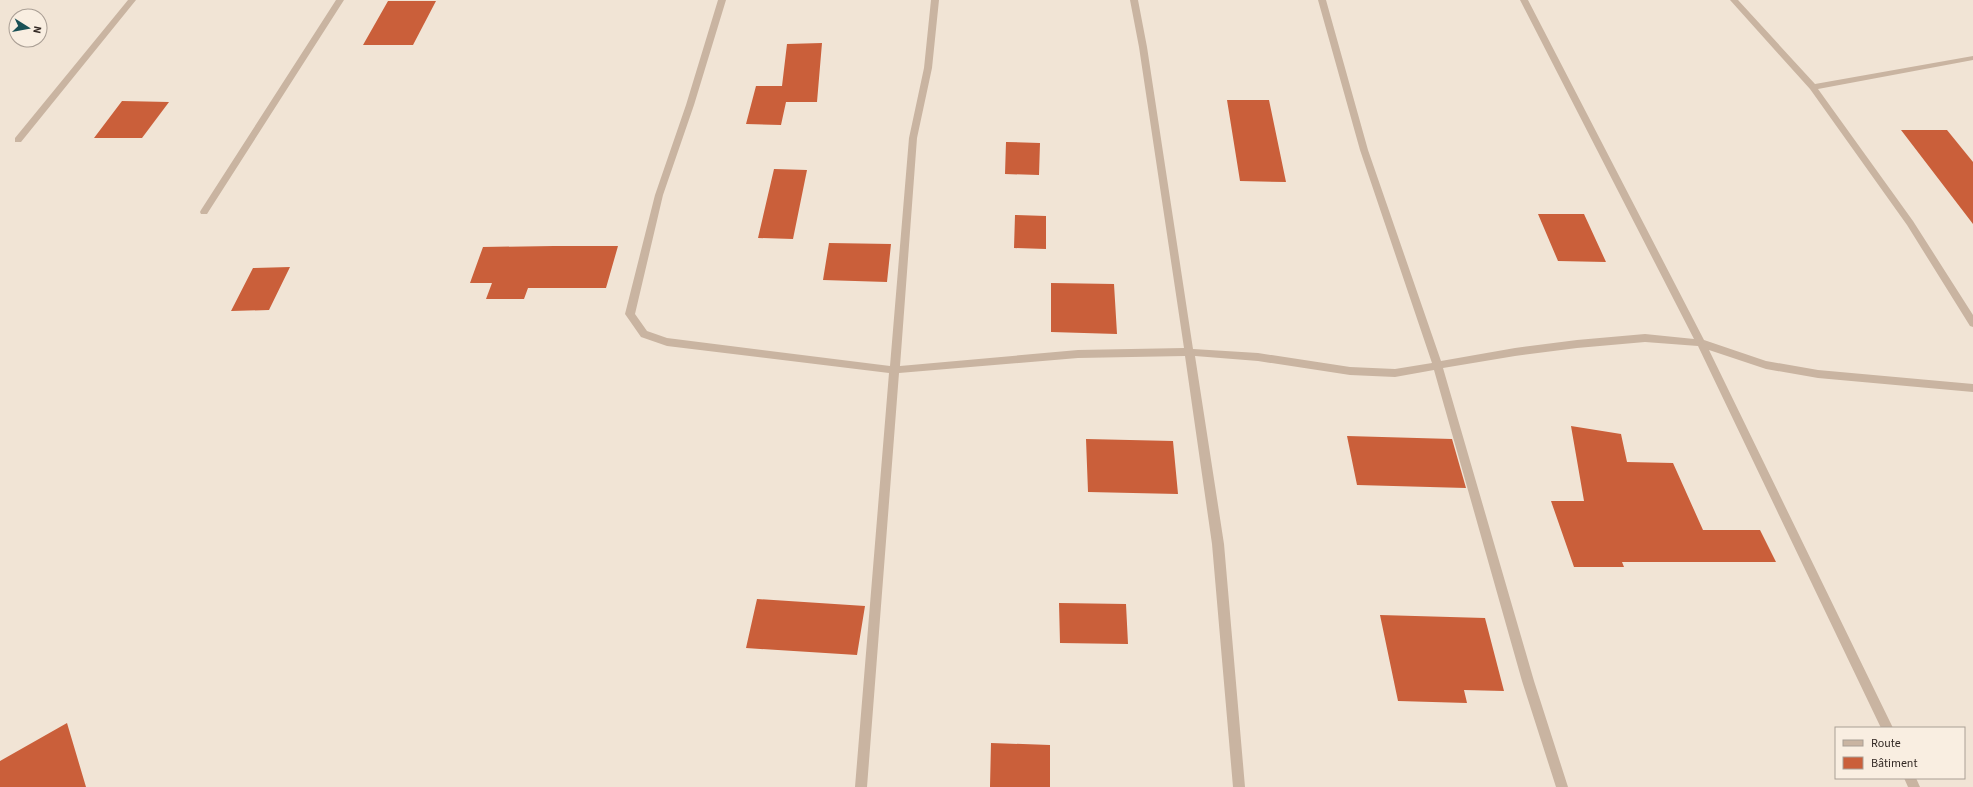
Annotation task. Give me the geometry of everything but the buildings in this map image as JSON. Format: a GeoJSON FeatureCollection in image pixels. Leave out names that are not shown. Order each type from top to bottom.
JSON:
{"type":"FeatureCollection","features":[{"type":"Feature","properties":{"kind":"street"},"geometry":{"type":"LineString","coordinates":[[18,140],[132,0]]}},
{"type":"Feature","properties":{"kind":"street"},"geometry":{"type":"LineString","coordinates":[[204,212],[340,0]]}},
{"type":"Feature","properties":{"kind":"street"},"geometry":{"type":"LineString","coordinates":[[722,0],[690,105],[659,195],[630,314],[644,334],[667,342],[893,370],[1078,354],[1188,352],[1258,357],[1350,371],[1395,373],[1438,367],[1515,352],[1577,344],[1645,338],[1701,343],[1766,365],[1818,374],[1973,388]]}},
{"type":"Feature","properties":{"kind":"street"},"geometry":{"type":"LineString","coordinates":[[861,787],[893,370],[913,138],[928,68],[935,0]]}},
{"type":"Feature","properties":{"kind":"street"},"geometry":{"type":"LineString","coordinates":[[1134,0],[1144,47],[1188,352],[1218,544],[1239,787]]}},
{"type":"Feature","properties":{"kind":"street"},"geometry":{"type":"LineString","coordinates":[[1322,0],[1364,150],[1438,367],[1528,681],[1562,787]]}},
{"type":"Feature","properties":{"kind":"street"},"geometry":{"type":"LineString","coordinates":[[1524,0],[1701,343],[1887,727]]}},
{"type":"Feature","properties":{"kind":"street"},"geometry":{"type":"LineString","coordinates":[[1734,0],[1813,87],[1910,223],[1973,323]]}},
{"type":"Feature","properties":{"kind":"street"},"geometry":{"type":"LineString","coordinates":[[1813,87],[1973,58]]}}]}
